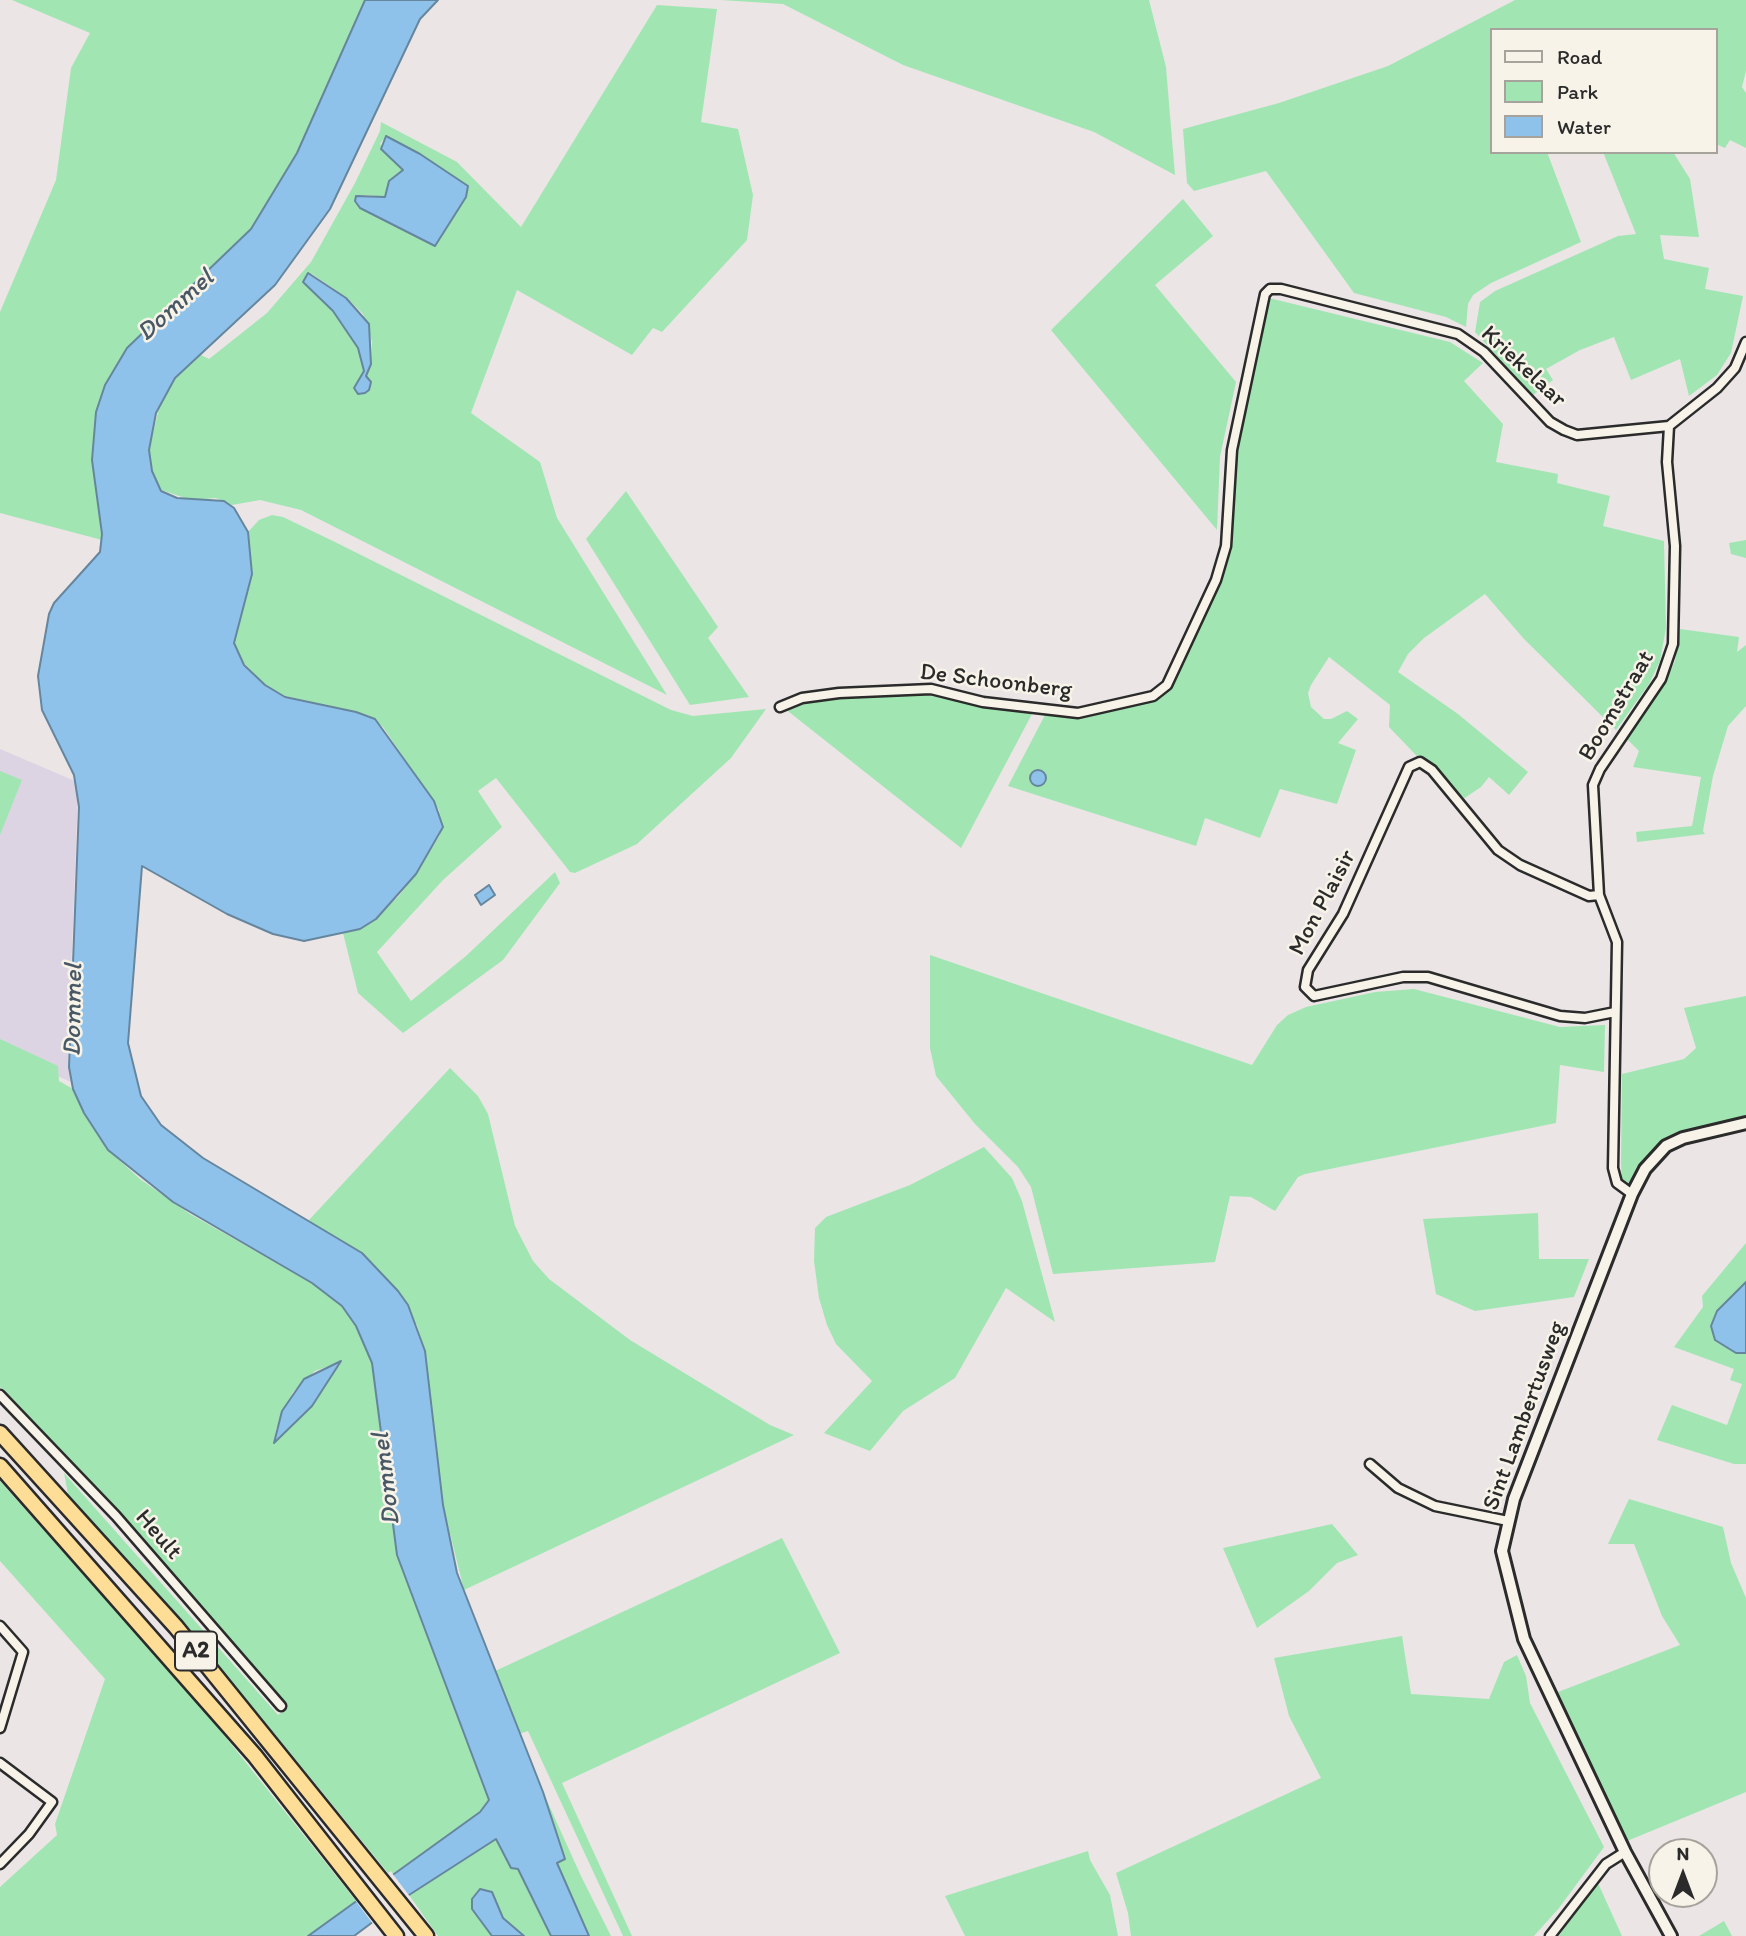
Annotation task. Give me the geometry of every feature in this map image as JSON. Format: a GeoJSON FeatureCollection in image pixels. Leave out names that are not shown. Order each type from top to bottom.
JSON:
{"type":"FeatureCollection","features":[{"type":"Feature","properties":{"kind":"highway","name":"A2"},"geometry":{"type":"LineString","coordinates":[[0,1433],[176,1627],[426,1936]]}},
{"type":"Feature","properties":{"kind":"highway","name":"A2"},"geometry":{"type":"LineString","coordinates":[[0,1466],[255,1756],[397,1936]]}},
{"type":"Feature","properties":{"kind":"street","name":"Kriekelaar"},"geometry":{"type":"LineString","coordinates":[[1270,289],[1281,289],[1458,334],[1485,352],[1550,422],[1577,435],[1669,426]]}},
{"type":"Feature","properties":{"kind":"street","name":"De Schoonberg"},"geometry":{"type":"LineString","coordinates":[[780,707],[802,698],[839,693],[931,689],[983,702],[1078,713],[1153,696],[1167,685],[1216,580],[1226,546],[1232,450],[1265,294],[1270,289]]}},
{"type":"Feature","properties":{"kind":"street"},"geometry":{"type":"LineString","coordinates":[[1669,426],[1717,388],[1735,368],[1746,342]]}},
{"type":"Feature","properties":{"kind":"street","name":"Boomstraat"},"geometry":{"type":"LineString","coordinates":[[1632,1194],[1617,1183],[1613,1168],[1617,942],[1600,895],[1593,785],[1600,769],[1661,679],[1673,644],[1675,546],[1667,462],[1669,426]]}},
{"type":"Feature","properties":{"kind":"street","name":"Mon Plaisir"},"geometry":{"type":"LineString","coordinates":[[1600,895],[1589,896],[1520,865],[1498,850],[1432,770],[1420,762],[1409,767],[1343,914],[1308,970],[1305,987],[1314,996],[1403,977],[1429,977],[1560,1016],[1585,1018],[1615,1012]]}},
{"type":"Feature","properties":{"kind":"street","name":"Sint Lambertusweg"},"geometry":{"type":"LineString","coordinates":[[1671,1936],[1625,1852],[1524,1639],[1502,1551],[1514,1499],[1632,1194],[1645,1169],[1666,1146],[1683,1138],[1746,1123]]}},
{"type":"Feature","properties":{"kind":"street","name":"Heult"},"geometry":{"type":"LineString","coordinates":[[0,1395],[116,1516],[281,1706]]}},
{"type":"Feature","properties":{"kind":"street"},"geometry":{"type":"LineString","coordinates":[[1370,1464],[1398,1488],[1435,1506],[1508,1521]]}},
{"type":"Feature","properties":{"kind":"street"},"geometry":{"type":"LineString","coordinates":[[0,1626],[23,1652],[0,1728]]}},
{"type":"Feature","properties":{"kind":"street"},"geometry":{"type":"LineString","coordinates":[[0,1763],[52,1802],[29,1834],[0,1864]]}},
{"type":"Feature","properties":{"kind":"street"},"geometry":{"type":"LineString","coordinates":[[1550,1936],[1606,1864],[1625,1852]]}},
{"type":"Feature","properties":{"kind":"shaded area"},"geometry":{"type":"Polygon","coordinates":[[[0,749],[75,781],[78,794],[69,1024],[71,1082],[0,1051],[0,749]]]}},
{"type":"Feature","properties":{"kind":"green space"},"geometry":{"type":"Polygon","coordinates":[[[12,0],[365,0],[297,153],[251,229],[127,348],[105,385],[96,412],[92,460],[102,540],[0,513],[0,312],[56,180],[71,68],[90,33],[12,0]]]}},
{"type":"Feature","properties":{"kind":"green space"},"geometry":{"type":"Polygon","coordinates":[[[721,0],[1149,0],[1166,67],[1175,175],[1094,132],[903,65],[783,4],[721,0]]]}},
{"type":"Feature","properties":{"kind":"green space"},"geometry":{"type":"Polygon","coordinates":[[[1515,0],[1746,0],[1746,71],[1742,87],[1746,93],[1746,148],[1730,140],[1725,148],[1718,145],[1718,28],[1490,28],[1490,154],[1548,154],[1581,242],[1491,283],[1473,295],[1468,304],[1466,327],[1446,317],[1354,293],[1266,171],[1194,191],[1187,183],[1183,129],[1279,103],[1388,66],[1515,0]]]}},
{"type":"Feature","properties":{"kind":"green space"},"geometry":{"type":"Polygon","coordinates":[[[657,5],[717,9],[701,122],[738,129],[753,195],[747,240],[662,332],[653,328],[632,355],[517,290],[471,413],[540,462],[557,518],[667,695],[301,510],[260,500],[232,505],[216,498],[191,500],[161,490],[152,471],[149,450],[161,400],[175,378],[201,355],[209,359],[267,313],[311,262],[355,183],[380,131],[381,122],[457,162],[521,227],[657,5]],[[386,136],[380,144],[403,170],[395,176],[385,197],[365,195],[360,208],[435,246],[466,197],[468,186],[420,154],[386,136]],[[312,274],[303,282],[333,311],[358,348],[364,371],[359,383],[371,364],[372,342],[363,314],[347,298],[312,274]]]}},
{"type":"Feature","properties":{"kind":"green space"},"geometry":{"type":"Polygon","coordinates":[[[1604,154],[1674,154],[1690,179],[1699,237],[1660,235],[1664,259],[1709,268],[1705,289],[1743,296],[1731,353],[1717,375],[1689,396],[1680,359],[1631,380],[1614,337],[1580,350],[1546,369],[1553,380],[1533,395],[1475,332],[1480,302],[1495,291],[1618,236],[1636,234],[1604,154]]]}},
{"type":"Feature","properties":{"kind":"green space"},"geometry":{"type":"Polygon","coordinates":[[[1183,199],[1213,236],[1155,285],[1236,382],[1220,457],[1217,530],[1051,330],[1183,199]]]}},
{"type":"Feature","properties":{"kind":"green space"},"geometry":{"type":"Polygon","coordinates":[[[1269,298],[1450,342],[1483,363],[1464,381],[1503,424],[1496,462],[1558,474],[1557,483],[1610,496],[1603,526],[1664,541],[1666,628],[1660,661],[1649,684],[1616,730],[1524,639],[1485,594],[1424,638],[1408,654],[1398,672],[1458,714],[1528,772],[1509,795],[1489,777],[1481,787],[1460,801],[1389,727],[1390,705],[1329,657],[1308,693],[1311,707],[1324,719],[1331,719],[1347,711],[1358,719],[1338,743],[1356,750],[1337,804],[1280,789],[1260,838],[1205,818],[1196,846],[1008,786],[1045,715],[1114,711],[1145,701],[1172,679],[1222,571],[1232,521],[1233,456],[1269,298]]]}},
{"type":"Feature","properties":{"kind":"green space"},"geometry":{"type":"Polygon","coordinates":[[[626,491],[718,627],[708,638],[749,697],[690,705],[586,539],[626,491]]]}},
{"type":"Feature","properties":{"kind":"green space"},"geometry":{"type":"Polygon","coordinates":[[[272,515],[283,517],[335,542],[671,710],[693,716],[766,709],[731,758],[637,844],[575,873],[570,872],[496,778],[478,791],[502,827],[443,880],[377,952],[411,1001],[466,956],[555,872],[560,883],[503,960],[403,1033],[358,993],[343,933],[360,929],[398,897],[416,874],[440,835],[439,810],[383,727],[369,716],[285,696],[265,685],[242,661],[234,643],[252,574],[248,532],[259,520],[272,515]]]}},
{"type":"Feature","properties":{"kind":"green space"},"geometry":{"type":"Polygon","coordinates":[[[1746,540],[1746,558],[1731,554],[1729,543],[1746,540]]]}},
{"type":"Feature","properties":{"kind":"green space"},"geometry":{"type":"Polygon","coordinates":[[[1680,629],[1739,637],[1737,652],[1746,645],[1746,706],[1728,726],[1713,776],[1703,831],[1705,834],[1637,842],[1636,832],[1692,826],[1701,777],[1633,767],[1639,751],[1626,738],[1664,685],[1675,661],[1680,629]]]}},
{"type":"Feature","properties":{"kind":"green space"},"geometry":{"type":"Polygon","coordinates":[[[914,693],[1032,714],[961,848],[784,708],[803,701],[914,693]]]}},
{"type":"Feature","properties":{"kind":"green space"},"geometry":{"type":"Polygon","coordinates":[[[0,771],[22,780],[0,835],[0,771]]]}},
{"type":"Feature","properties":{"kind":"green space"},"geometry":{"type":"Polygon","coordinates":[[[930,955],[1252,1065],[1277,1025],[1288,1015],[1306,1007],[1375,992],[1414,989],[1560,1027],[1605,1025],[1604,1072],[1560,1065],[1556,1123],[1305,1174],[1298,1177],[1275,1211],[1251,1197],[1230,1196],[1215,1262],[1053,1274],[1031,1187],[1018,1167],[975,1124],[936,1076],[930,1048],[930,955]]]}},
{"type":"Feature","properties":{"kind":"green space"},"geometry":{"type":"Polygon","coordinates":[[[1746,996],[1746,1116],[1681,1131],[1663,1140],[1636,1168],[1628,1187],[1622,1184],[1622,1074],[1684,1059],[1696,1048],[1684,1008],[1746,996]]]}},
{"type":"Feature","properties":{"kind":"green space"},"geometry":{"type":"Polygon","coordinates":[[[0,1039],[58,1066],[59,1081],[73,1089],[84,1113],[108,1150],[140,1179],[190,1214],[312,1283],[342,1306],[356,1326],[372,1363],[397,1555],[489,1800],[479,1812],[394,1876],[391,1871],[388,1873],[216,1662],[68,1494],[64,1473],[278,1715],[286,1709],[268,1685],[144,1540],[0,1387],[0,1039]],[[340,1362],[315,1371],[293,1392],[276,1429],[275,1442],[312,1406],[340,1362]]]}},
{"type":"Feature","properties":{"kind":"green space"},"geometry":{"type":"Polygon","coordinates":[[[450,1068],[478,1096],[488,1114],[515,1226],[533,1261],[549,1279],[630,1340],[770,1425],[794,1435],[464,1590],[443,1505],[425,1351],[417,1325],[309,1220],[450,1068]]]}},
{"type":"Feature","properties":{"kind":"green space"},"geometry":{"type":"Polygon","coordinates":[[[984,1147],[1012,1178],[1022,1201],[1055,1322],[1006,1288],[955,1378],[903,1411],[870,1451],[824,1433],[872,1381],[836,1344],[827,1325],[819,1298],[814,1261],[815,1228],[826,1217],[910,1185],[984,1147]]]}},
{"type":"Feature","properties":{"kind":"green space"},"geometry":{"type":"Polygon","coordinates":[[[1538,1213],[1539,1259],[1589,1259],[1574,1297],[1475,1311],[1436,1294],[1423,1219],[1538,1213]]]}},
{"type":"Feature","properties":{"kind":"green space"},"geometry":{"type":"Polygon","coordinates":[[[1746,1243],[1746,1282],[1717,1311],[1711,1326],[1735,1353],[1746,1353],[1746,1464],[1734,1464],[1657,1440],[1672,1405],[1727,1425],[1742,1384],[1730,1380],[1734,1369],[1674,1347],[1703,1307],[1702,1296],[1746,1243]]]}},
{"type":"Feature","properties":{"kind":"green space"},"geometry":{"type":"Polygon","coordinates":[[[0,1481],[208,1715],[357,1902],[308,1936],[0,1936],[0,1887],[57,1835],[55,1824],[105,1679],[0,1561],[0,1481]]]}},
{"type":"Feature","properties":{"kind":"green space"},"geometry":{"type":"Polygon","coordinates":[[[1629,1499],[1723,1527],[1731,1563],[1746,1598],[1746,1792],[1627,1841],[1558,1692],[1680,1645],[1662,1616],[1634,1544],[1608,1544],[1629,1499]]]}},
{"type":"Feature","properties":{"kind":"green space"},"geometry":{"type":"Polygon","coordinates":[[[1332,1524],[1358,1555],[1337,1563],[1309,1591],[1257,1628],[1223,1548],[1332,1524]]]}},
{"type":"Feature","properties":{"kind":"green space"},"geometry":{"type":"Polygon","coordinates":[[[782,1538],[840,1653],[562,1783],[632,1936],[623,1936],[528,1731],[519,1734],[495,1671],[782,1538]]]}},
{"type":"Feature","properties":{"kind":"green space"},"geometry":{"type":"Polygon","coordinates":[[[1402,1636],[1411,1694],[1489,1699],[1504,1662],[1517,1655],[1526,1676],[1530,1703],[1604,1847],[1559,1908],[1534,1936],[1131,1936],[1128,1913],[1116,1873],[1321,1778],[1289,1716],[1274,1658],[1402,1636]]]}},
{"type":"Feature","properties":{"kind":"green space"},"geometry":{"type":"Polygon","coordinates":[[[543,1792],[611,1936],[589,1936],[557,1862],[565,1858],[543,1792]]]}},
{"type":"Feature","properties":{"kind":"green space"},"geometry":{"type":"Polygon","coordinates":[[[496,1839],[511,1868],[518,1868],[551,1936],[524,1936],[503,1918],[492,1892],[487,1930],[492,1936],[438,1936],[409,1895],[496,1839]]]}},
{"type":"Feature","properties":{"kind":"green space"},"geometry":{"type":"Polygon","coordinates":[[[1088,1851],[1090,1860],[1110,1895],[1118,1936],[965,1936],[945,1896],[1088,1851]]]}},
{"type":"Feature","properties":{"kind":"green space"},"geometry":{"type":"Polygon","coordinates":[[[1597,1881],[1622,1936],[1559,1936],[1597,1881]]]}},
{"type":"Feature","properties":{"kind":"green space"},"geometry":{"type":"Polygon","coordinates":[[[1724,1921],[1732,1936],[1699,1936],[1724,1921]]]}},
{"type":"Feature","properties":{"kind":"water","name":"Dommel"},"geometry":{"type":"Polygon","coordinates":[[[365,0],[438,0],[420,19],[330,209],[275,285],[175,378],[156,413],[149,450],[152,471],[161,491],[177,498],[224,501],[234,508],[248,532],[252,574],[234,643],[244,665],[265,685],[285,697],[356,712],[375,719],[434,801],[443,827],[416,874],[376,919],[360,929],[304,941],[273,934],[227,914],[142,866],[128,1043],[141,1096],[161,1125],[203,1158],[362,1253],[408,1305],[425,1351],[443,1505],[457,1573],[543,1792],[565,1859],[557,1863],[589,1936],[551,1936],[518,1869],[511,1868],[496,1839],[409,1895],[354,1936],[308,1936],[480,1812],[489,1800],[397,1555],[372,1363],[356,1326],[342,1306],[312,1283],[173,1202],[108,1150],[84,1113],[73,1089],[69,1067],[79,807],[74,775],[42,710],[38,676],[49,614],[54,603],[100,552],[102,534],[92,460],[96,412],[105,385],[127,348],[251,229],[297,153],[365,0]]]}},
{"type":"Feature","properties":{"kind":"water"},"geometry":{"type":"Polygon","coordinates":[[[386,136],[420,154],[468,186],[466,197],[435,246],[360,208],[355,201],[356,196],[385,197],[389,181],[403,170],[381,149],[386,136]]]}},
{"type":"Feature","properties":{"kind":"water"},"geometry":{"type":"Polygon","coordinates":[[[308,273],[346,298],[369,324],[371,364],[366,376],[371,382],[365,393],[358,394],[354,388],[364,371],[358,348],[333,311],[303,282],[308,273]]]}},
{"type":"Feature","properties":{"kind":"water"},"geometry":{"type":"Polygon","coordinates":[[[1038,770],[1044,772],[1044,784],[1038,786],[1032,784],[1030,778],[1032,772],[1038,770]]]}},
{"type":"Feature","properties":{"kind":"water"},"geometry":{"type":"Polygon","coordinates":[[[489,885],[495,895],[481,905],[475,895],[489,885]]]}},
{"type":"Feature","properties":{"kind":"water"},"geometry":{"type":"Polygon","coordinates":[[[1746,1282],[1746,1353],[1736,1353],[1715,1340],[1711,1326],[1717,1311],[1746,1282]]]}},
{"type":"Feature","properties":{"kind":"water"},"geometry":{"type":"Polygon","coordinates":[[[341,1361],[312,1406],[274,1443],[282,1411],[304,1379],[341,1361]]]}},
{"type":"Feature","properties":{"kind":"water"},"geometry":{"type":"Polygon","coordinates":[[[480,1889],[492,1892],[503,1918],[524,1936],[492,1936],[472,1909],[472,1899],[480,1889]]]}},
{"type":"Feature","properties":{"kind":"pier"},"geometry":{"type":"Polygon","coordinates":[[[392,1873],[411,1898],[373,1924],[355,1900],[392,1873]]]}}]}
